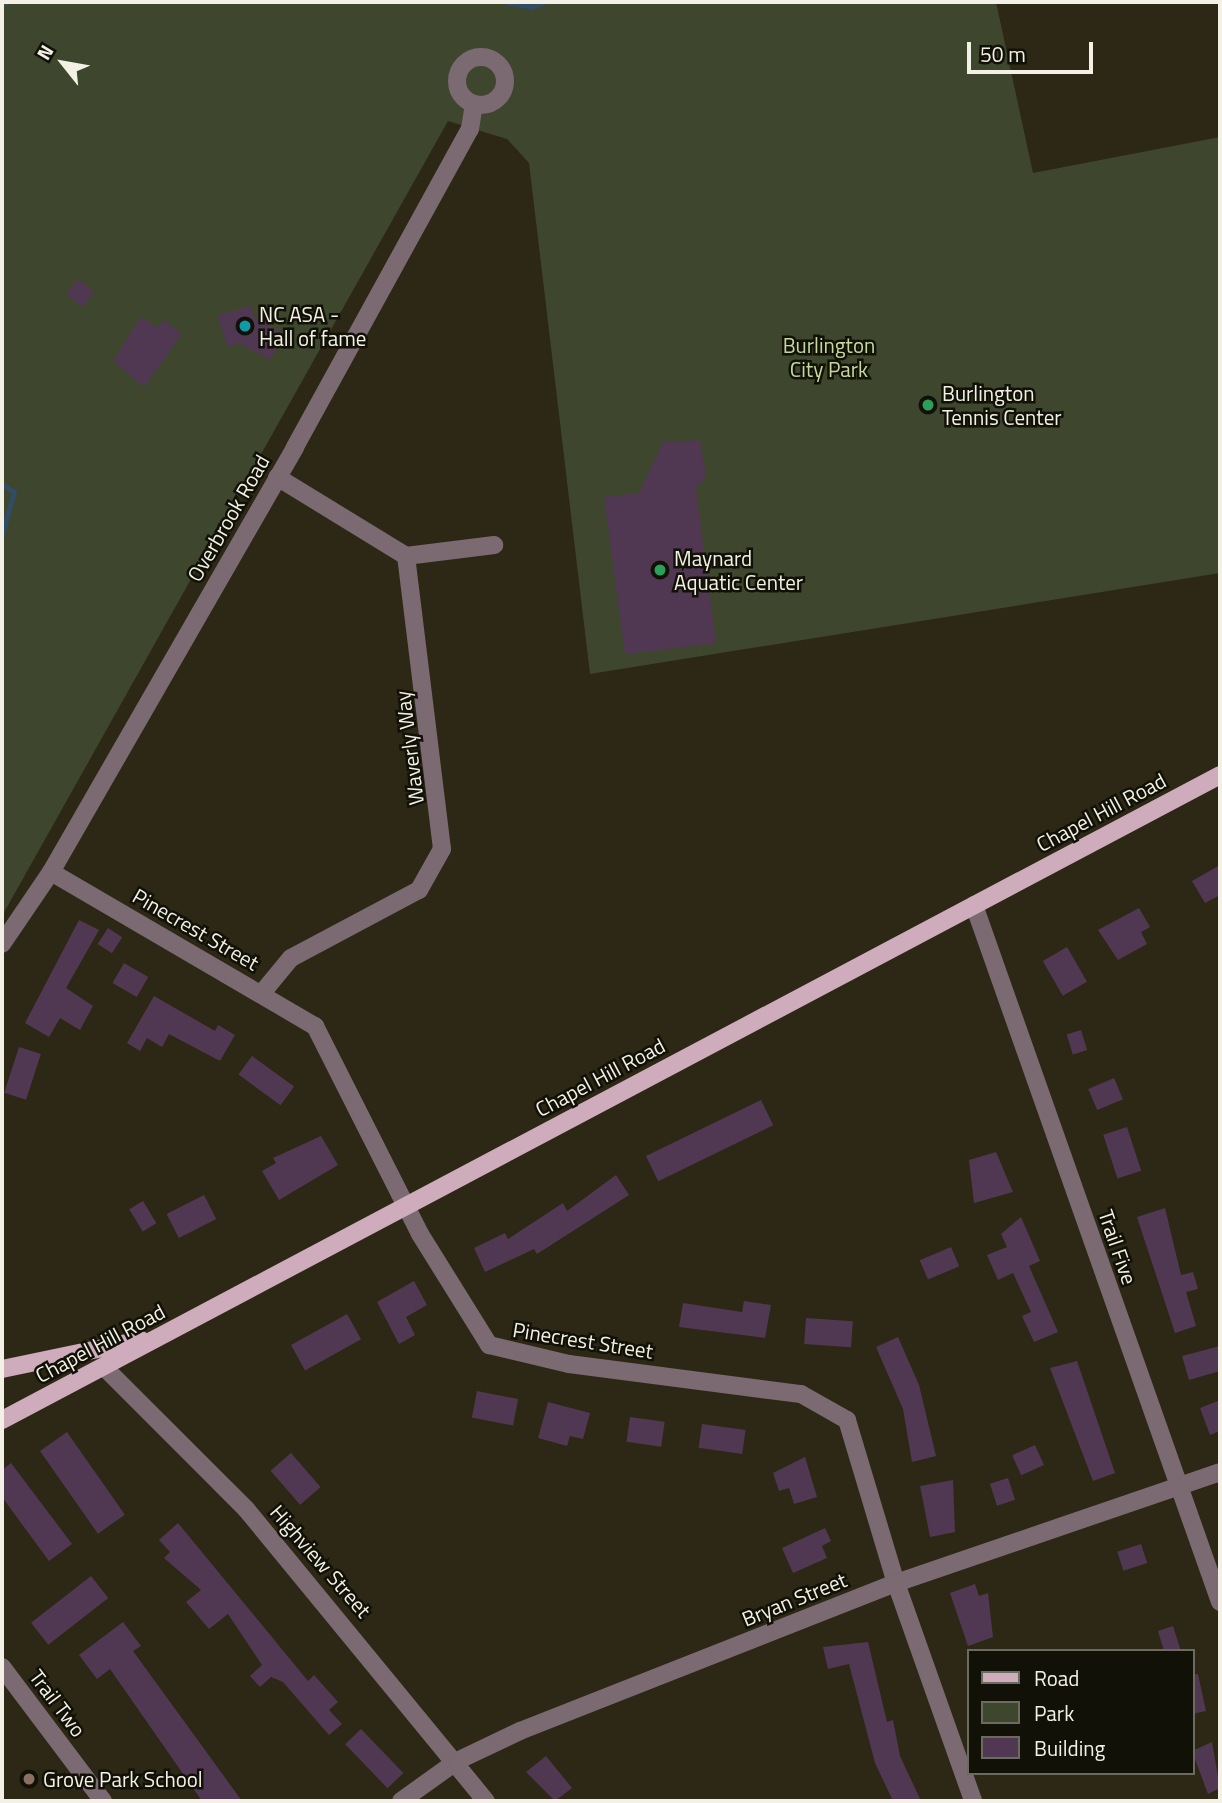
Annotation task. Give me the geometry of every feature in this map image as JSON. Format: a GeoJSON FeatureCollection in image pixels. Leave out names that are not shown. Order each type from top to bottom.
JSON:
{"type":"FeatureCollection","features":[{"type":"Feature","properties":{"kind":"main road","name":"Chapel Hill Road"},"geometry":{"type":"LineString","coordinates":[[2,1420],[1220,775]]}},
{"type":"Feature","properties":{"kind":"main road"},"geometry":{"type":"LineString","coordinates":[[2,1369],[162,1336]]}},
{"type":"Feature","properties":{"kind":"street","name":"Overbrook Road"},"geometry":{"type":"LineString","coordinates":[[2,944],[51,872],[277,477],[470,129],[474,104]]}},
{"type":"Feature","properties":{"kind":"street"},"geometry":{"type":"LineString","coordinates":[[277,477],[405,556],[494,545]]}},
{"type":"Feature","properties":{"kind":"street","name":"Waverly Way"},"geometry":{"type":"LineString","coordinates":[[262,993],[291,958],[419,890],[438,867],[439,809],[405,556]]}},
{"type":"Feature","properties":{"kind":"street","name":"Pinecrest Street"},"geometry":{"type":"LineString","coordinates":[[51,872],[315,1026],[477,1335],[507,1354],[801,1394],[836,1410],[854,1435],[896,1583],[973,1801]]}},
{"type":"Feature","properties":{"kind":"street","name":"Trail Five"},"geometry":{"type":"LineString","coordinates":[[974,905],[1176,1486],[1220,1602]]}},
{"type":"Feature","properties":{"kind":"street","name":"Highview Street"},"geometry":{"type":"LineString","coordinates":[[104,1367],[246,1509],[457,1761],[485,1801]]}},
{"type":"Feature","properties":{"kind":"street","name":"Bryan Street"},"geometry":{"type":"LineString","coordinates":[[401,1801],[457,1761],[896,1583],[1220,1472]]}},
{"type":"Feature","properties":{"kind":"street","name":"Trail Two"},"geometry":{"type":"LineString","coordinates":[[2,1667],[103,1801]]}},
{"type":"Feature","properties":{"kind":"green space","name":"Burlington City Park"},"geometry":{"type":"Polygon","coordinates":[[[2,2],[996,2],[1033,173],[1220,137],[1220,573],[590,674],[529,163],[507,139],[448,121],[2,916],[2,2]]]}},
{"type":"Feature","properties":{"kind":"building"},"geometry":{"type":"Polygon","coordinates":[[[78,279],[94,292],[82,307],[66,294],[78,279]]]}},
{"type":"Feature","properties":{"kind":"building","name":"NC ASA - Hall of fame"},"geometry":{"type":"Polygon","coordinates":[[[251,306],[254,317],[284,334],[270,360],[239,343],[227,347],[218,315],[251,306]]]}},
{"type":"Feature","properties":{"kind":"building"},"geometry":{"type":"Polygon","coordinates":[[[141,317],[158,328],[164,320],[182,334],[144,387],[113,361],[141,317]]]}},
{"type":"Feature","properties":{"kind":"building","name":"Maynard Aquatic Center"},"geometry":{"type":"Polygon","coordinates":[[[700,440],[706,476],[696,489],[716,643],[625,654],[604,497],[639,493],[663,442],[700,440]]]}},
{"type":"Feature","properties":{"kind":"building"},"geometry":{"type":"Polygon","coordinates":[[[1220,865],[1220,895],[1205,903],[1192,881],[1220,865]]]}},
{"type":"Feature","properties":{"kind":"building"},"geometry":{"type":"Polygon","coordinates":[[[1139,908],[1150,927],[1141,932],[1147,944],[1118,960],[1098,930],[1139,908]]]}},
{"type":"Feature","properties":{"kind":"building"},"geometry":{"type":"Polygon","coordinates":[[[79,920],[99,930],[66,988],[93,1006],[80,1030],[60,1018],[49,1037],[25,1023],[79,920]]]}},
{"type":"Feature","properties":{"kind":"building"},"geometry":{"type":"Polygon","coordinates":[[[108,928],[122,937],[112,953],[98,944],[108,928]]]}},
{"type":"Feature","properties":{"kind":"building"},"geometry":{"type":"Polygon","coordinates":[[[1067,947],[1087,982],[1063,996],[1043,961],[1067,947]]]}},
{"type":"Feature","properties":{"kind":"building"},"geometry":{"type":"Polygon","coordinates":[[[124,963],[148,977],[137,997],[112,983],[124,963]]]}},
{"type":"Feature","properties":{"kind":"building"},"geometry":{"type":"Polygon","coordinates":[[[154,996],[215,1031],[218,1025],[235,1035],[220,1061],[169,1034],[162,1047],[147,1038],[140,1051],[127,1043],[154,996]]]}},
{"type":"Feature","properties":{"kind":"building"},"geometry":{"type":"Polygon","coordinates":[[[1081,1030],[1087,1050],[1073,1054],[1067,1034],[1081,1030]]]}},
{"type":"Feature","properties":{"kind":"building"},"geometry":{"type":"Polygon","coordinates":[[[19,1047],[41,1054],[26,1100],[4,1093],[19,1047]]]}},
{"type":"Feature","properties":{"kind":"building"},"geometry":{"type":"Polygon","coordinates":[[[252,1056],[294,1087],[281,1105],[238,1075],[252,1056]]]}},
{"type":"Feature","properties":{"kind":"building"},"geometry":{"type":"Polygon","coordinates":[[[1114,1078],[1123,1099],[1097,1110],[1088,1089],[1114,1078]]]}},
{"type":"Feature","properties":{"kind":"building"},"geometry":{"type":"Polygon","coordinates":[[[761,1100],[773,1125],[658,1181],[646,1156],[761,1100]]]}},
{"type":"Feature","properties":{"kind":"building"},"geometry":{"type":"Polygon","coordinates":[[[1127,1127],[1141,1171],[1117,1178],[1103,1135],[1127,1127]]]}},
{"type":"Feature","properties":{"kind":"building"},"geometry":{"type":"Polygon","coordinates":[[[321,1136],[338,1165],[279,1200],[262,1171],[276,1163],[273,1158],[321,1136]]]}},
{"type":"Feature","properties":{"kind":"building"},"geometry":{"type":"Polygon","coordinates":[[[996,1152],[1013,1192],[974,1203],[969,1160],[996,1152]]]}},
{"type":"Feature","properties":{"kind":"building"},"geometry":{"type":"Polygon","coordinates":[[[616,1175],[629,1195],[537,1254],[534,1249],[485,1272],[474,1248],[505,1233],[508,1239],[563,1203],[567,1211],[616,1175]]]}},
{"type":"Feature","properties":{"kind":"building"},"geometry":{"type":"Polygon","coordinates":[[[204,1195],[216,1219],[179,1238],[167,1214],[204,1195]]]}},
{"type":"Feature","properties":{"kind":"building"},"geometry":{"type":"Polygon","coordinates":[[[143,1201],[156,1223],[143,1232],[129,1209],[143,1201]]]}},
{"type":"Feature","properties":{"kind":"building"},"geometry":{"type":"Polygon","coordinates":[[[1165,1208],[1181,1275],[1193,1272],[1198,1289],[1186,1292],[1196,1326],[1175,1333],[1137,1217],[1165,1208]]]}},
{"type":"Feature","properties":{"kind":"building"},"geometry":{"type":"Polygon","coordinates":[[[1021,1217],[1040,1261],[1029,1266],[1058,1332],[1034,1342],[1022,1316],[1031,1312],[1013,1273],[998,1280],[987,1255],[1007,1247],[1001,1234],[1021,1217]]]}},
{"type":"Feature","properties":{"kind":"building"},"geometry":{"type":"Polygon","coordinates":[[[951,1247],[959,1266],[928,1280],[920,1260],[951,1247]]]}},
{"type":"Feature","properties":{"kind":"building"},"geometry":{"type":"Polygon","coordinates":[[[414,1281],[427,1305],[406,1317],[415,1335],[399,1344],[377,1302],[414,1281]]]}},
{"type":"Feature","properties":{"kind":"building"},"geometry":{"type":"Polygon","coordinates":[[[744,1301],[771,1305],[765,1338],[679,1327],[683,1303],[742,1312],[744,1301]]]}},
{"type":"Feature","properties":{"kind":"building"},"geometry":{"type":"Polygon","coordinates":[[[347,1314],[361,1339],[305,1370],[291,1345],[347,1314]]]}},
{"type":"Feature","properties":{"kind":"building"},"geometry":{"type":"Polygon","coordinates":[[[806,1318],[853,1321],[851,1347],[804,1344],[806,1318]]]}},
{"type":"Feature","properties":{"kind":"building"},"geometry":{"type":"Polygon","coordinates":[[[898,1337],[919,1385],[936,1456],[912,1462],[903,1409],[876,1347],[898,1337]]]}},
{"type":"Feature","properties":{"kind":"building"},"geometry":{"type":"Polygon","coordinates":[[[1220,1346],[1220,1371],[1189,1380],[1182,1356],[1220,1346]]]}},
{"type":"Feature","properties":{"kind":"building"},"geometry":{"type":"Polygon","coordinates":[[[1077,1361],[1115,1473],[1093,1481],[1050,1368],[1077,1361]]]}},
{"type":"Feature","properties":{"kind":"building"},"geometry":{"type":"Polygon","coordinates":[[[477,1391],[518,1399],[513,1426],[472,1418],[477,1391]]]}},
{"type":"Feature","properties":{"kind":"building"},"geometry":{"type":"Polygon","coordinates":[[[1220,1400],[1220,1431],[1210,1435],[1200,1408],[1220,1400]]]}},
{"type":"Feature","properties":{"kind":"building"},"geometry":{"type":"Polygon","coordinates":[[[548,1402],[590,1413],[583,1439],[570,1436],[567,1446],[538,1438],[548,1402]]]}},
{"type":"Feature","properties":{"kind":"building"},"geometry":{"type":"Polygon","coordinates":[[[630,1417],[665,1422],[661,1447],[627,1442],[630,1417]]]}},
{"type":"Feature","properties":{"kind":"building"},"geometry":{"type":"Polygon","coordinates":[[[702,1424],[746,1430],[742,1454],[699,1448],[702,1424]]]}},
{"type":"Feature","properties":{"kind":"building"},"geometry":{"type":"Polygon","coordinates":[[[67,1432],[125,1515],[98,1534],[40,1451],[67,1432]]]}},
{"type":"Feature","properties":{"kind":"building"},"geometry":{"type":"Polygon","coordinates":[[[1035,1445],[1044,1465],[1021,1475],[1012,1455],[1035,1445]]]}},
{"type":"Feature","properties":{"kind":"building"},"geometry":{"type":"Polygon","coordinates":[[[291,1453],[321,1487],[300,1505],[271,1471],[291,1453]]]}},
{"type":"Feature","properties":{"kind":"building"},"geometry":{"type":"Polygon","coordinates":[[[805,1457],[817,1497],[794,1504],[789,1488],[779,1491],[773,1473],[805,1457]]]}},
{"type":"Feature","properties":{"kind":"building"},"geometry":{"type":"Polygon","coordinates":[[[11,1463],[72,1544],[49,1561],[2,1497],[2,1470],[11,1463]]]}},
{"type":"Feature","properties":{"kind":"building"},"geometry":{"type":"Polygon","coordinates":[[[1008,1478],[1015,1500],[997,1506],[990,1484],[1008,1478]]]}},
{"type":"Feature","properties":{"kind":"building"},"geometry":{"type":"Polygon","coordinates":[[[953,1480],[955,1532],[930,1537],[920,1486],[953,1480]]]}},
{"type":"Feature","properties":{"kind":"building"},"geometry":{"type":"Polygon","coordinates":[[[178,1523],[308,1681],[314,1675],[338,1702],[329,1710],[342,1724],[329,1735],[283,1682],[271,1677],[260,1687],[250,1676],[262,1665],[228,1614],[209,1629],[186,1602],[201,1590],[164,1558],[170,1552],[159,1540],[178,1523]]]}},
{"type":"Feature","properties":{"kind":"building"},"geometry":{"type":"Polygon","coordinates":[[[825,1528],[831,1541],[822,1546],[827,1558],[793,1573],[782,1548],[825,1528]]]}},
{"type":"Feature","properties":{"kind":"building"},"geometry":{"type":"Polygon","coordinates":[[[1141,1544],[1147,1563],[1123,1571],[1117,1552],[1141,1544]]]}},
{"type":"Feature","properties":{"kind":"building"},"geometry":{"type":"Polygon","coordinates":[[[91,1576],[108,1598],[48,1645],[31,1623],[91,1576]]]}},
{"type":"Feature","properties":{"kind":"building"},"geometry":{"type":"Polygon","coordinates":[[[975,1584],[979,1596],[988,1593],[993,1637],[968,1646],[950,1593],[975,1584]]]}},
{"type":"Feature","properties":{"kind":"building"},"geometry":{"type":"Polygon","coordinates":[[[123,1622],[141,1646],[133,1651],[242,1801],[202,1801],[110,1669],[97,1679],[79,1655],[123,1622]]]}},
{"type":"Feature","properties":{"kind":"building"},"geometry":{"type":"Polygon","coordinates":[[[1173,1626],[1180,1649],[1163,1649],[1158,1631],[1173,1626]]]}},
{"type":"Feature","properties":{"kind":"building"},"geometry":{"type":"Polygon","coordinates":[[[868,1642],[887,1722],[893,1720],[900,1756],[921,1801],[893,1801],[875,1763],[849,1664],[828,1669],[823,1647],[868,1642]]]}},
{"type":"Feature","properties":{"kind":"building"},"geometry":{"type":"Polygon","coordinates":[[[1198,1674],[1206,1711],[1194,1714],[1194,1675],[1198,1674]]]}},
{"type":"Feature","properties":{"kind":"building"},"geometry":{"type":"Polygon","coordinates":[[[361,1729],[403,1773],[388,1788],[345,1744],[361,1729]]]}},
{"type":"Feature","properties":{"kind":"building"},"geometry":{"type":"Polygon","coordinates":[[[1212,1742],[1220,1788],[1208,1794],[1194,1756],[1194,1750],[1212,1742]]]}},
{"type":"Feature","properties":{"kind":"building"},"geometry":{"type":"Polygon","coordinates":[[[546,1756],[572,1788],[555,1801],[526,1772],[546,1756]]]}},
{"type":"Feature","properties":{"kind":"waterway"},"geometry":{"type":"LineString","coordinates":[[2,3],[6,2]]}},
{"type":"Feature","properties":{"kind":"waterway"},"geometry":{"type":"LineString","coordinates":[[507,2],[532,7],[544,2]]}},
{"type":"Feature","properties":{"kind":"waterway"},"geometry":{"type":"LineString","coordinates":[[2,484],[14,492],[2,534]]}},
{"type":"Feature","properties":{"kind":"place","name":"NC ASA - Hall of fame"},"geometry":{"type":"Point","coordinates":[245,326]}},
{"type":"Feature","properties":{"kind":"place","name":"Burlington Tennis Center"},"geometry":{"type":"Point","coordinates":[928,405]}},
{"type":"Feature","properties":{"kind":"place","name":"Maynard Aquatic Center"},"geometry":{"type":"Point","coordinates":[660,570]}},
{"type":"Feature","properties":{"kind":"place","name":"Grove Park School"},"geometry":{"type":"Point","coordinates":[29,1779]}}]}
